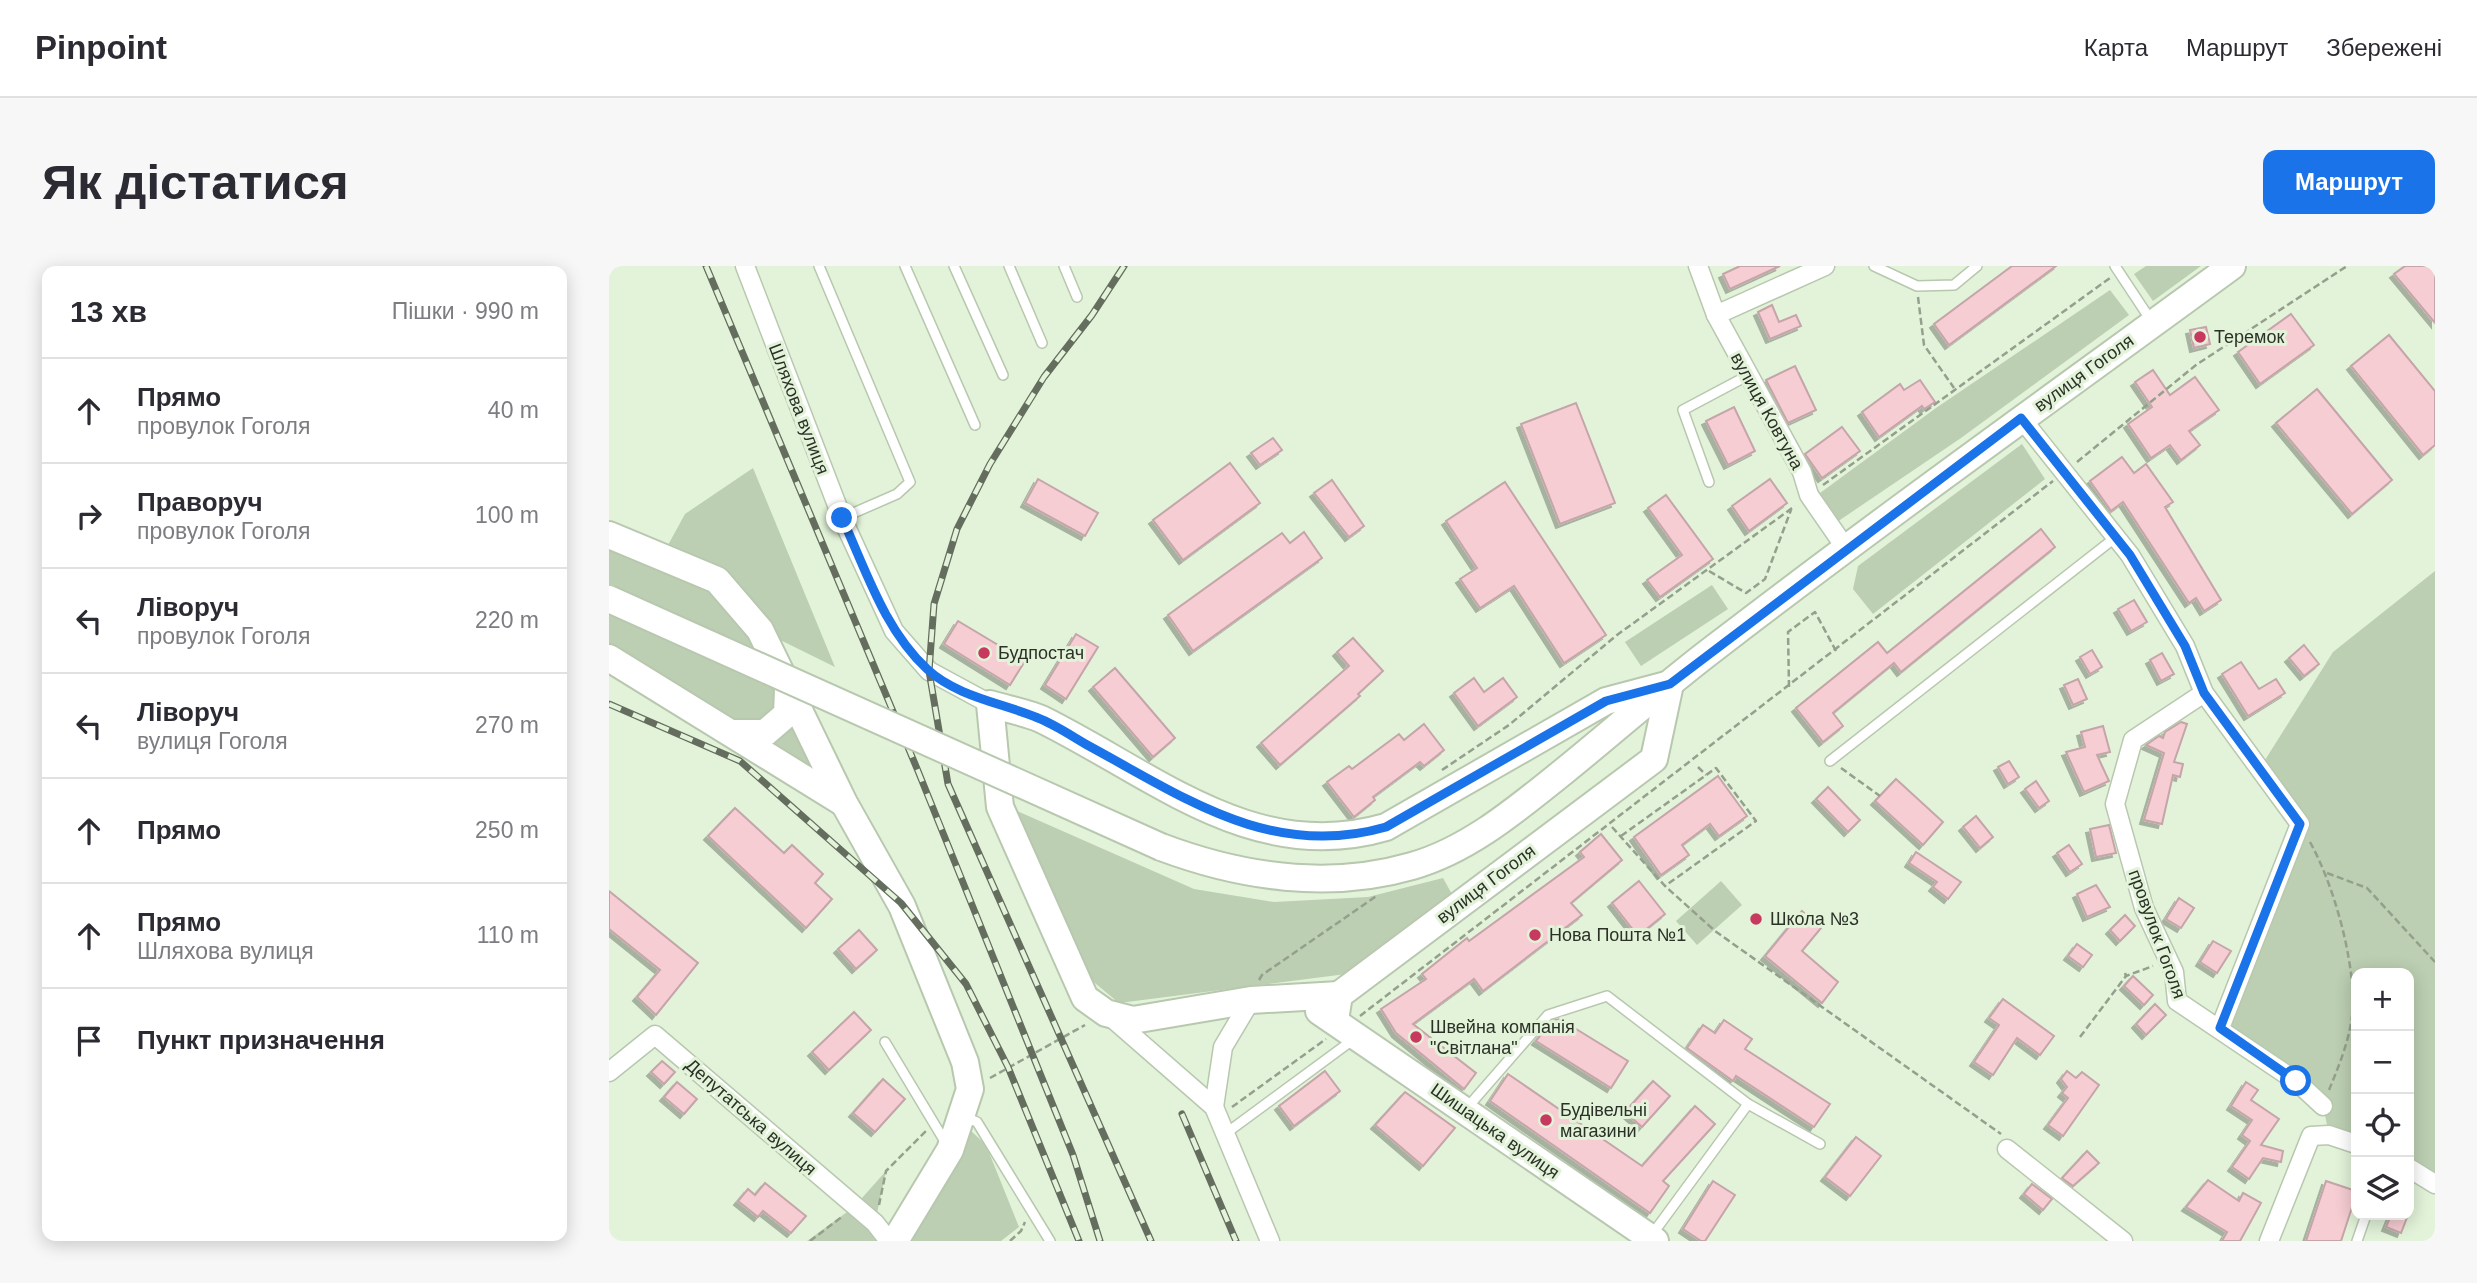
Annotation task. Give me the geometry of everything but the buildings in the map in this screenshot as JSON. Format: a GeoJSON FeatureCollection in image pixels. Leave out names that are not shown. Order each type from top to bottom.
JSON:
{"type":"FeatureCollection","features":[{"type":"Feature","properties":{"kind":"street","name":"Шляхова вулиця"},"geometry":{"type":"LineString","coordinates":[[745,266],[842,518],[894,631],[929,671],[990,704]]}},
{"type":"Feature","properties":{"kind":"street","name":"вулиця Ковтуна"},"geometry":{"type":"LineString","coordinates":[[1697,266],[1716,315],[1747,376],[1802,472],[1809,495],[1847,550]]}},
{"type":"Feature","properties":{"kind":"street"},"geometry":{"type":"LineString","coordinates":[[1716,315],[1825,266]]}},
{"type":"Feature","properties":{"kind":"street","name":"вулиця Гоголя"},"geometry":{"type":"LineString","coordinates":[[609,599],[1161,848],[1205,864],[1309,880],[1413,866],[1462,845],[1526,802],[1670,684],[2021,418],[2232,266]]}},
{"type":"Feature","properties":{"kind":"street"},"geometry":{"type":"LineString","coordinates":[[2021,418],[2116,537],[2185,646],[2204,693],[2300,824],[2220,1028]]}},
{"type":"Feature","properties":{"kind":"street"},"geometry":{"type":"LineString","coordinates":[[609,535],[717,580],[761,630],[844,803],[902,906],[965,1062],[970,1088],[963,1117],[950,1150],[895,1241]]}},
{"type":"Feature","properties":{"kind":"street"},"geometry":{"type":"LineString","coordinates":[[609,658],[844,803]]}},
{"type":"Feature","properties":{"kind":"street"},"geometry":{"type":"LineString","coordinates":[[1654,759],[1670,684]]}},
{"type":"Feature","properties":{"kind":"street","name":"вулиця Гоголя"},"geometry":{"type":"LineString","coordinates":[[990,704],[1038,718],[1216,816],[1270,832],[1317,837],[1353,837],[1386,827],[1509,754],[1606,701],[1670,684]]}},
{"type":"Feature","properties":{"kind":"street"},"geometry":{"type":"LineString","coordinates":[[733,733],[765,733],[787,714],[789,690]]}},
{"type":"Feature","properties":{"kind":"street","name":"провулок Гоголя"},"geometry":{"type":"LineString","coordinates":[[2204,693],[2133,740],[2115,804],[2144,908],[2174,972],[2177,1001],[2296,1081],[2323,1105]]}},
{"type":"Feature","properties":{"kind":"street"},"geometry":{"type":"LineString","coordinates":[[990,704],[1000,807],[1086,998],[1106,1013],[1219,1119],[1270,1241]]}},
{"type":"Feature","properties":{"kind":"street"},"geometry":{"type":"LineString","coordinates":[[1621,726],[1645,720],[1655,733],[1654,759]]}},
{"type":"Feature","properties":{"kind":"street"},"geometry":{"type":"LineString","coordinates":[[1509,754],[1530,758],[1536,769],[1539,779],[1526,802]]}},
{"type":"Feature","properties":{"kind":"street","name":"вулиця Гоголя"},"geometry":{"type":"LineString","coordinates":[[1344,1019],[1654,759]]}},
{"type":"Feature","properties":{"kind":"street","name":"Шишацька вулиця"},"geometry":{"type":"LineString","coordinates":[[1251,1000],[1294,997],[1344,1019],[1465,1110],[1652,1239]]}},
{"type":"Feature","properties":{"kind":"street"},"geometry":{"type":"LineString","coordinates":[[1106,1013],[1133,1020],[1251,1000]]}},
{"type":"Feature","properties":{"kind":"street"},"geometry":{"type":"LineString","coordinates":[[1219,1119],[1223,1047],[1251,1000]]}},
{"type":"Feature","properties":{"kind":"street","name":"Депутатська вулиця"},"geometry":{"type":"LineString","coordinates":[[609,1072],[655,1035],[876,1223],[889,1241]]}},
{"type":"Feature","properties":{"kind":"street"},"geometry":{"type":"LineString","coordinates":[[2269,1241],[2311,1136],[2329,1135],[2351,1142]]}},
{"type":"Feature","properties":{"kind":"street"},"geometry":{"type":"LineString","coordinates":[[2008,1144],[2123,1241]]}},
{"type":"Feature","properties":{"kind":"street"},"geometry":{"type":"LineString","coordinates":[[2414,1171],[2435,1184]]}},
{"type":"Feature","properties":{"kind":"lane"},"geometry":{"type":"LineString","coordinates":[[819,266],[909,482],[897,494],[842,518]]}},
{"type":"Feature","properties":{"kind":"lane"},"geometry":{"type":"LineString","coordinates":[[905,266],[975,425]]}},
{"type":"Feature","properties":{"kind":"lane"},"geometry":{"type":"LineString","coordinates":[[954,266],[1003,375]]}},
{"type":"Feature","properties":{"kind":"lane"},"geometry":{"type":"LineString","coordinates":[[1009,266],[1042,343]]}},
{"type":"Feature","properties":{"kind":"lane"},"geometry":{"type":"LineString","coordinates":[[1064,266],[1077,297]]}},
{"type":"Feature","properties":{"kind":"lane"},"geometry":{"type":"LineString","coordinates":[[1874,266],[1917,286],[1954,285],[1977,266]]}},
{"type":"Feature","properties":{"kind":"lane"},"geometry":{"type":"LineString","coordinates":[[2117,269],[2154,323]]}},
{"type":"Feature","properties":{"kind":"lane"},"geometry":{"type":"LineString","coordinates":[[1709,482],[1683,410],[1747,376]]}},
{"type":"Feature","properties":{"kind":"lane"},"geometry":{"type":"LineString","coordinates":[[1833,758],[2116,537]]}},
{"type":"Feature","properties":{"kind":"lane"},"geometry":{"type":"LineString","coordinates":[[1465,1110],[1548,1016],[1607,996],[1748,1104],[1820,1144]]}},
{"type":"Feature","properties":{"kind":"lane"},"geometry":{"type":"LineString","coordinates":[[1219,1119],[1344,1019]]}},
{"type":"Feature","properties":{"kind":"lane"},"geometry":{"type":"LineString","coordinates":[[885,1042],[950,1150]]}},
{"type":"Feature","properties":{"kind":"lane"},"geometry":{"type":"LineString","coordinates":[[1652,1239],[1748,1104]]}},
{"type":"Feature","properties":{"kind":"lane"},"geometry":{"type":"LineString","coordinates":[[963,1117],[977,1122],[1050,1241]]}},
{"type":"Feature","properties":{"kind":"lane"},"geometry":{"type":"LineString","coordinates":[[2357,1241],[2364,1220]]}},
{"type":"Feature","properties":{"kind":"path"},"geometry":{"type":"LineString","coordinates":[[1219,1119],[1344,1019],[1789,688],[2196,365],[2347,266]]}},
{"type":"Feature","properties":{"kind":"path"},"geometry":{"type":"LineString","coordinates":[[1441,770],[1509,725],[1618,635],[1709,571],[2117,269]]}},
{"type":"Feature","properties":{"kind":"path"},"geometry":{"type":"LineString","coordinates":[[1917,286],[1924,345],[1954,388]]}},
{"type":"Feature","properties":{"kind":"path"},"geometry":{"type":"LineString","coordinates":[[1709,571],[1747,593],[1765,579],[1792,508]]}},
{"type":"Feature","properties":{"kind":"path"},"geometry":{"type":"LineString","coordinates":[[1789,688],[1788,632],[1815,612],[1836,651]]}},
{"type":"Feature","properties":{"kind":"path"},"geometry":{"type":"LineString","coordinates":[[1833,758],[1839,766],[1880,796]]}},
{"type":"Feature","properties":{"kind":"path"},"geometry":{"type":"LineString","coordinates":[[1698,767],[1706,775]]}},
{"type":"Feature","properties":{"kind":"path"},"geometry":{"type":"LineString","coordinates":[[1621,837],[1716,768],[1756,821],[1665,886]]}},
{"type":"Feature","properties":{"kind":"path"},"geometry":{"type":"LineString","coordinates":[[2300,824],[2327,872],[2341,923],[2353,997],[2345,1050],[2323,1105]]}},
{"type":"Feature","properties":{"kind":"path"},"geometry":{"type":"LineString","coordinates":[[1612,827],[1665,886],[1715,930],[2008,1144]]}},
{"type":"Feature","properties":{"kind":"path"},"geometry":{"type":"LineString","coordinates":[[2327,872],[2367,888],[2435,962]]}},
{"type":"Feature","properties":{"kind":"path"},"geometry":{"type":"LineString","coordinates":[[1251,1000],[1262,975],[1362,909],[1382,892]]}},
{"type":"Feature","properties":{"kind":"path"},"geometry":{"type":"LineString","coordinates":[[2080,1037],[2126,974],[2159,964]]}},
{"type":"Feature","properties":{"kind":"path"},"geometry":{"type":"LineString","coordinates":[[970,1088],[1106,1013]]}},
{"type":"Feature","properties":{"kind":"path"},"geometry":{"type":"LineString","coordinates":[[876,1223],[886,1171],[934,1124]]}},
{"type":"Feature","properties":{"kind":"path"},"geometry":{"type":"LineString","coordinates":[[810,1241],[854,1207]]}},
{"type":"Feature","properties":{"kind":"path"},"geometry":{"type":"LineString","coordinates":[[1010,1241],[1021,1231],[1030,1209]]}},
{"type":"Feature","properties":{"kind":"green space"},"geometry":{"type":"Polygon","coordinates":[[[2146,266],[2201,266],[2153,301],[2134,274],[2146,266]]]}},
{"type":"Feature","properties":{"kind":"green space"},"geometry":{"type":"Polygon","coordinates":[[[2110,290],[2129,315],[1961,438],[1837,522],[1820,493],[1936,408],[2110,290]]]}},
{"type":"Feature","properties":{"kind":"green space"},"geometry":{"type":"Polygon","coordinates":[[[2022,444],[2045,479],[1873,614],[1853,589],[1858,566],[2022,444]]]}},
{"type":"Feature","properties":{"kind":"green space"},"geometry":{"type":"Polygon","coordinates":[[[753,468],[835,667],[762,631],[844,803],[609,658],[609,535],[662,556],[685,514],[753,468]]]}},
{"type":"Feature","properties":{"kind":"green space"},"geometry":{"type":"Polygon","coordinates":[[[2435,571],[2435,1180],[2414,1171],[2414,968],[2351,968],[2351,1145],[2329,1135],[2323,1105],[2220,1028],[2300,824],[2260,768],[2333,652],[2435,571]]]}},
{"type":"Feature","properties":{"kind":"green space"},"geometry":{"type":"Polygon","coordinates":[[[1712,585],[1728,609],[1641,666],[1625,642],[1712,585]]]}},
{"type":"Feature","properties":{"kind":"green space"},"geometry":{"type":"Polygon","coordinates":[[[1015,810],[1194,889],[1274,902],[1368,897],[1443,878],[1453,896],[1354,973],[1119,1003],[1084,974],[1015,810]]]}},
{"type":"Feature","properties":{"kind":"green space"},"geometry":{"type":"Polygon","coordinates":[[[1721,881],[1742,905],[1697,945],[1676,921],[1721,881]]]}},
{"type":"Feature","properties":{"kind":"green space"},"geometry":{"type":"Polygon","coordinates":[[[970,1130],[986,1145],[1019,1227],[1001,1241],[907,1241],[970,1130]]]}},
{"type":"Feature","properties":{"kind":"green space"},"geometry":{"type":"Polygon","coordinates":[[[886,1171],[875,1223],[884,1241],[807,1241],[854,1207],[886,1171]]]}},
{"type":"Feature","properties":{"kind":"railway"},"geometry":{"type":"LineString","coordinates":[[706,266],[918,771],[1073,1155],[1100,1241]]}},
{"type":"Feature","properties":{"kind":"railway"},"geometry":{"type":"LineString","coordinates":[[1124,266],[1092,315],[1044,377],[990,464],[957,529],[934,604],[929,671],[948,784],[1151,1241]]}},
{"type":"Feature","properties":{"kind":"railway"},"geometry":{"type":"LineString","coordinates":[[609,704],[740,761],[901,903],[966,984],[1008,1067],[1079,1241]]}},
{"type":"Feature","properties":{"kind":"railway"},"geometry":{"type":"LineString","coordinates":[[1182,1114],[1236,1241]]}},
{"type":"Feature","properties":{"kind":"place","name":"Теремок"},"geometry":{"type":"Point","coordinates":[2200,337]}},
{"type":"Feature","properties":{"kind":"place","name":"Будпостач"},"geometry":{"type":"Point","coordinates":[984,653]}},
{"type":"Feature","properties":{"kind":"place","name":"Школа №3"},"geometry":{"type":"Point","coordinates":[1756,919]}},
{"type":"Feature","properties":{"kind":"place","name":"Нова Пошта №1"},"geometry":{"type":"Point","coordinates":[1535,935]}},
{"type":"Feature","properties":{"kind":"place","name":"Швейна компанія \"Світлана\""},"geometry":{"type":"Point","coordinates":[1416,1037]}},
{"type":"Feature","properties":{"kind":"place","name":"Будівельні магазини"},"geometry":{"type":"Point","coordinates":[1546,1120]}},
{"type":"Feature","properties":{"kind":"route"},"geometry":{"type":"LineString","coordinates":[[842,518],[894,631],[929,671],[990,704],[1038,718],[1216,816],[1270,832],[1317,837],[1353,837],[1386,827],[1509,754],[1606,701],[1670,684],[1716,646],[2021,418],[2130,555],[2185,646],[2204,693],[2300,824],[2220,1028],[2296,1081]]}}]}
